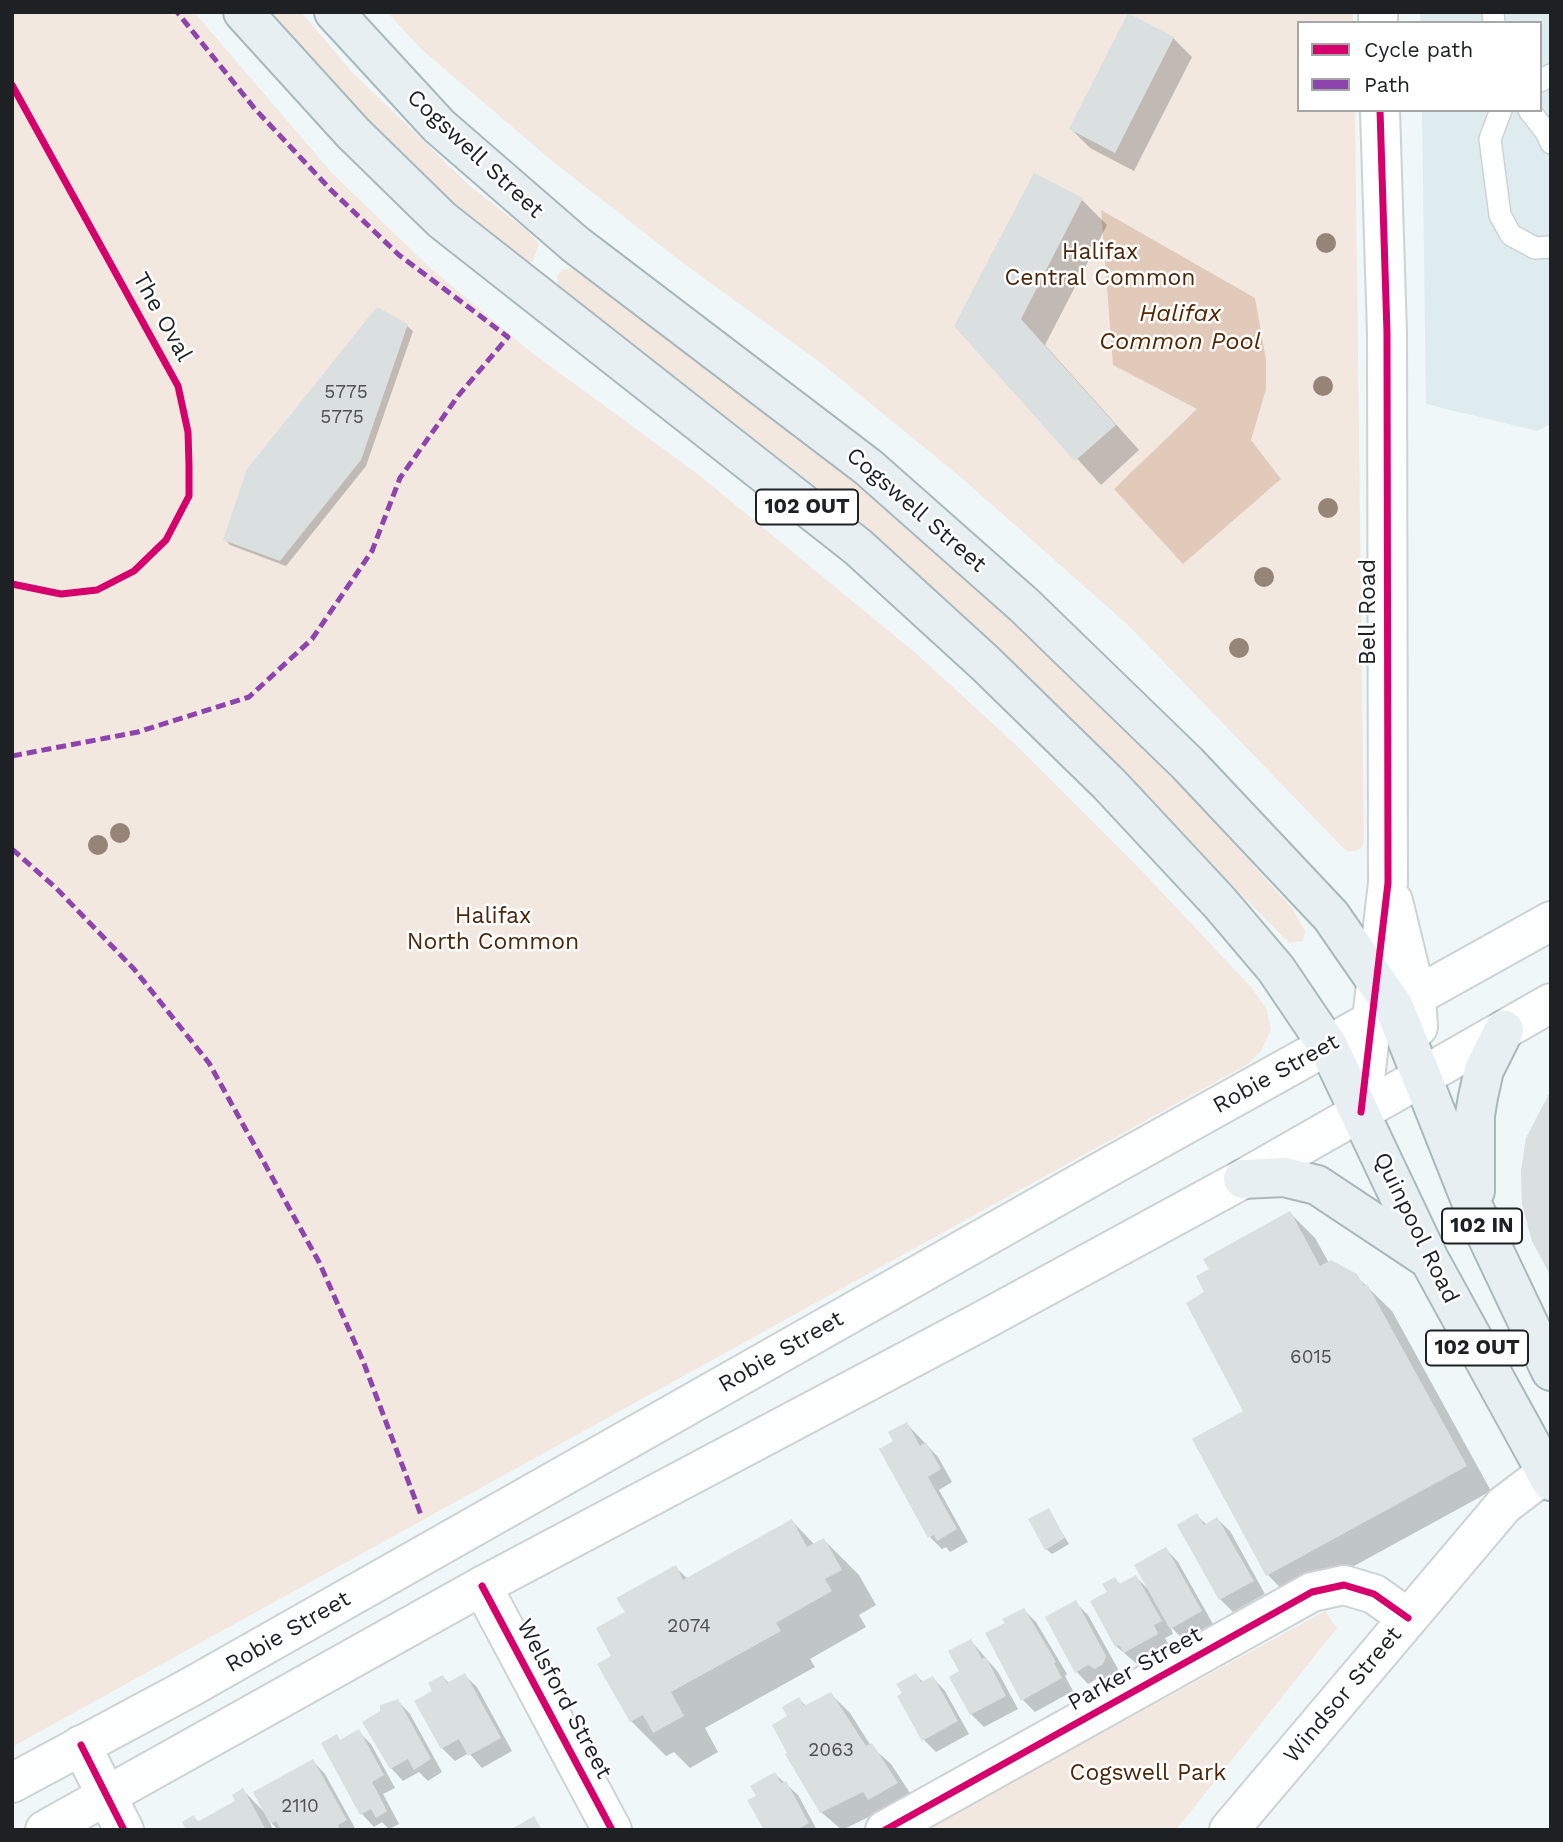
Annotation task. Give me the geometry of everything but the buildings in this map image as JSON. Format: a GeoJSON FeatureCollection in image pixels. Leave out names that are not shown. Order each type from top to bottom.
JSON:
{"type":"FeatureCollection","features":[{"type":"Feature","properties":{"kind":"main road","name":"102 OUT"},"geometry":{"type":"LineString","coordinates":[[243,12],[353,133],[442,220],[858,547],[985,663],[1109,784],[1220,903],[1276,969],[1328,1046]]}},
{"type":"Feature","properties":{"kind":"main road","name":"Cogswell Street"},"geometry":{"type":"LineString","coordinates":[[334,12],[439,126],[575,244],[868,467],[1024,605],[1187,763],[1331,916],[1389,1000],[1422,1077]]}},
{"type":"Feature","properties":{"kind":"main road","name":"Bell Road"},"geometry":{"type":"LineString","coordinates":[[1361,1112],[1389,1000],[1387,333],[1380,112]]}},
{"type":"Feature","properties":{"kind":"main road","name":"Robie Street"},"geometry":{"type":"LineString","coordinates":[[12,1783],[189,1688],[1328,1046],[1389,1000],[1551,921]]}},
{"type":"Feature","properties":{"kind":"main road"},"geometry":{"type":"LineString","coordinates":[[45,1830],[482,1586],[982,1321],[1242,1179],[1551,1003]]}},
{"type":"Feature","properties":{"kind":"main road"},"geometry":{"type":"LineString","coordinates":[[1475,1210],[1475,1115],[1484,1070],[1504,1030]]}},
{"type":"Feature","properties":{"kind":"main road","name":"Quinpool Road"},"geometry":{"type":"LineString","coordinates":[[1328,1046],[1429,1259],[1548,1477]]}},
{"type":"Feature","properties":{"kind":"main road","name":"102 IN"},"geometry":{"type":"LineString","coordinates":[[1422,1077],[1475,1210],[1551,1371]]}},
{"type":"Feature","properties":{"kind":"main road"},"geometry":{"type":"LineString","coordinates":[[1242,1179],[1284,1177],[1317,1185],[1429,1259]]}},
{"type":"Feature","properties":{"kind":"main road","name":"Windsor Street"},"geometry":{"type":"LineString","coordinates":[[1229,1830],[1504,1505],[1548,1477]]}},
{"type":"Feature","properties":{"kind":"main road","name":"Parker Street"},"geometry":{"type":"LineString","coordinates":[[884,1830],[1312,1592],[1343,1585],[1374,1594],[1408,1618]]}},
{"type":"Feature","properties":{"kind":"main road","name":"Welsford Street"},"geometry":{"type":"LineString","coordinates":[[482,1586],[612,1830]]}},
{"type":"Feature","properties":{"kind":"main road"},"geometry":{"type":"LineString","coordinates":[[81,1745],[124,1830]]}},
{"type":"Feature","properties":{"kind":"lane"},"geometry":{"type":"LineString","coordinates":[[1499,112],[1490,139],[1500,215],[1511,235],[1535,248],[1551,247]]}},
{"type":"Feature","properties":{"kind":"lane"},"geometry":{"type":"LineString","coordinates":[[1531,112],[1551,143]]}},
{"type":"Feature","properties":{"kind":"shaded area"},"geometry":{"type":"Polygon","coordinates":[[[1420,12],[1551,12],[1551,424],[1537,431],[1426,404],[1422,112],[1542,112],[1542,21],[1421,21],[1420,12]]]}},
{"type":"Feature","properties":{"kind":"green space","name":"Halifax North Common"},"geometry":{"type":"Polygon","coordinates":[[[12,12],[194,12],[332,173],[428,266],[531,352],[699,475],[918,655],[1016,745],[1139,868],[1252,988],[1267,1010],[1271,1030],[1261,1051],[1248,1064],[12,1747],[12,12]]]}},
{"type":"Feature","properties":{"kind":"green space"},"geometry":{"type":"Polygon","coordinates":[[[262,12],[301,12],[353,73],[470,186],[528,231],[539,244],[533,261],[521,265],[446,206],[262,12]]]}},
{"type":"Feature","properties":{"kind":"green space","name":"Halifax Central Common"},"geometry":{"type":"Polygon","coordinates":[[[387,12],[1353,12],[1353,21],[1297,21],[1297,112],[1355,112],[1364,842],[1361,848],[1346,851],[1129,626],[964,480],[821,363],[683,263],[551,160],[421,49],[387,12]]]}},
{"type":"Feature","properties":{"kind":"green space"},"geometry":{"type":"Polygon","coordinates":[[[574,268],[823,454],[988,596],[1170,774],[1293,909],[1305,931],[1303,941],[1289,943],[1011,660],[852,514],[558,289],[557,276],[563,269],[574,268]]]}},
{"type":"Feature","properties":{"kind":"green space","name":"Cogswell Park"},"geometry":{"type":"Polygon","coordinates":[[[1325,1611],[1337,1628],[1176,1830],[924,1830],[1325,1611]]]}},
{"type":"Feature","properties":{"kind":"water","name":"Halifax Common Pool"},"geometry":{"type":"Polygon","coordinates":[[[1101,210],[1255,298],[1266,360],[1266,389],[1251,440],[1281,479],[1183,564],[1114,489],[1197,409],[1113,365],[1101,210]]]}},
{"type":"Feature","properties":{"kind":"marked path"},"geometry":{"type":"LineString","coordinates":[[12,756],[138,732],[249,697],[312,639],[372,551],[400,478],[458,396],[508,337],[399,255],[331,190],[255,109],[177,12]]}},
{"type":"Feature","properties":{"kind":"marked path"},"geometry":{"type":"LineString","coordinates":[[12,849],[56,888],[134,969],[209,1063],[319,1262],[363,1361],[421,1515]]}},
{"type":"Feature","properties":{"kind":"cycle path","name":"The Oval"},"geometry":{"type":"LineString","coordinates":[[12,85],[178,386],[188,432],[189,466],[189,496],[166,540],[134,571],[97,590],[61,594],[12,584]]}},
{"type":"Feature","properties":{"kind":"cycle path"},"geometry":{"type":"LineString","coordinates":[[1361,1112],[1388,883],[1387,333],[1380,112]]}},
{"type":"Feature","properties":{"kind":"cycle path"},"geometry":{"type":"LineString","coordinates":[[885,1830],[1312,1592],[1344,1585],[1374,1594],[1408,1618]]}},
{"type":"Feature","properties":{"kind":"cycle path"},"geometry":{"type":"LineString","coordinates":[[482,1586],[612,1830]]}},
{"type":"Feature","properties":{"kind":"cycle path"},"geometry":{"type":"LineString","coordinates":[[81,1745],[124,1830]]}}]}
